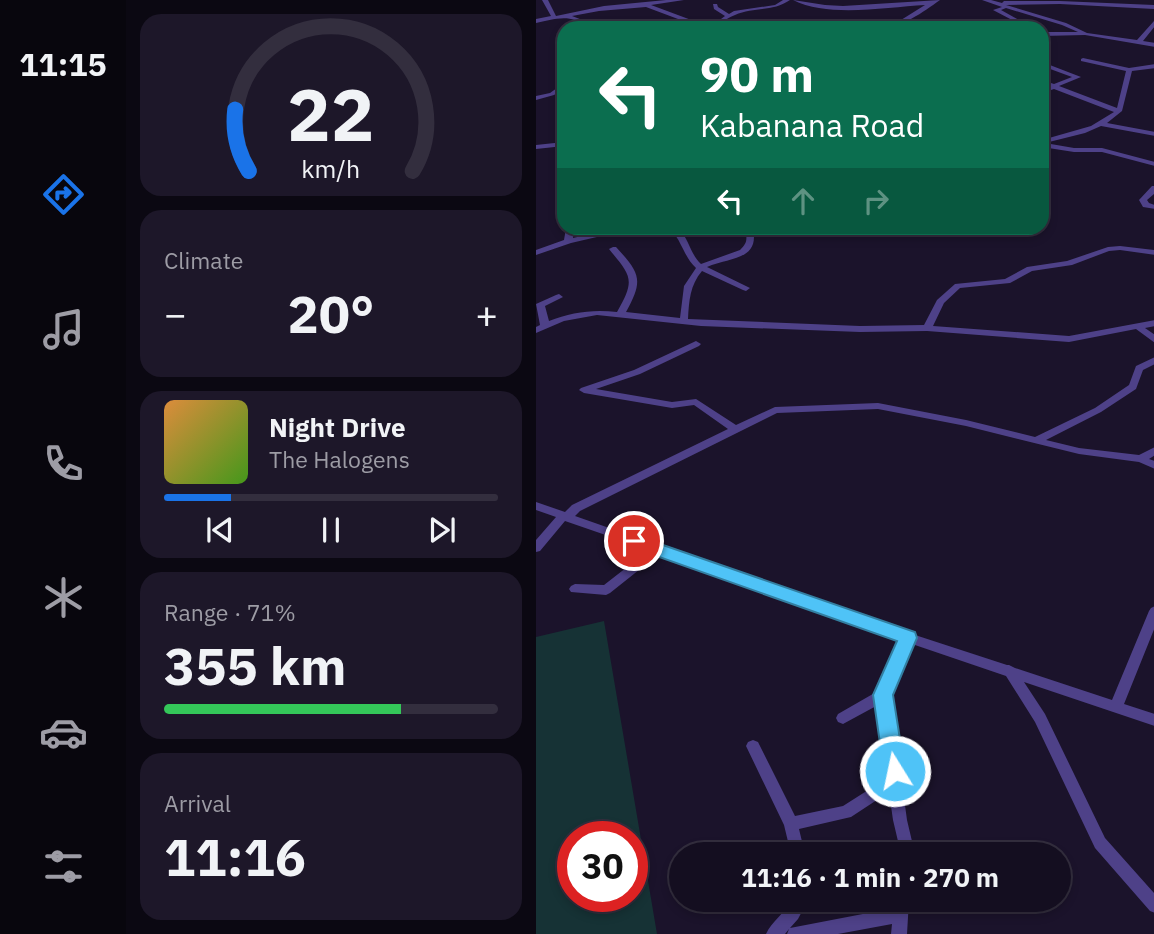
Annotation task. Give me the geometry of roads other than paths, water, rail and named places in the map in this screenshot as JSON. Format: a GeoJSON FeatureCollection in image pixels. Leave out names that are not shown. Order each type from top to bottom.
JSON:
{"type":"FeatureCollection","features":[{"type":"Feature","properties":{"kind":"street"},"geometry":{"type":"LineString","coordinates":[[545,0],[554,17]]}},
{"type":"Feature","properties":{"kind":"street"},"geometry":{"type":"LineString","coordinates":[[599,9],[619,0]]}},
{"type":"Feature","properties":{"kind":"street"},"geometry":{"type":"LineString","coordinates":[[628,0],[687,21]]}},
{"type":"Feature","properties":{"kind":"street"},"geometry":{"type":"LineString","coordinates":[[536,21],[599,9],[681,0]]}},
{"type":"Feature","properties":{"kind":"street"},"geometry":{"type":"LineString","coordinates":[[722,21],[729,16],[777,6],[787,0]]}},
{"type":"Feature","properties":{"kind":"street"},"geometry":{"type":"LineString","coordinates":[[796,0],[810,5],[866,8],[933,1]]}},
{"type":"Feature","properties":{"kind":"street"},"geometry":{"type":"LineString","coordinates":[[985,0],[1064,24],[1086,34]]}},
{"type":"Feature","properties":{"kind":"street"},"geometry":{"type":"LineString","coordinates":[[903,21],[933,1]]}},
{"type":"Feature","properties":{"kind":"street"},"geometry":{"type":"LineString","coordinates":[[996,4],[1057,1],[1087,5],[1154,7]]}},
{"type":"Feature","properties":{"kind":"street"},"geometry":{"type":"LineString","coordinates":[[715,5],[729,16]]}},
{"type":"Feature","properties":{"kind":"street"},"geometry":{"type":"LineString","coordinates":[[1005,7],[996,10],[1016,20]]}},
{"type":"Feature","properties":{"kind":"street"},"geometry":{"type":"LineString","coordinates":[[566,16],[580,21]]}},
{"type":"Feature","properties":{"kind":"street"},"geometry":{"type":"LineString","coordinates":[[1139,42],[1154,22]]}},
{"type":"Feature","properties":{"kind":"street"},"geometry":{"type":"LineString","coordinates":[[1049,34],[1086,34],[1154,45]]}},
{"type":"Feature","properties":{"kind":"street"},"geometry":{"type":"LineString","coordinates":[[1083,60],[1129,70],[1154,66]]}},
{"type":"Feature","properties":{"kind":"street"},"geometry":{"type":"LineString","coordinates":[[1049,67],[1078,77],[1049,88]]}},
{"type":"Feature","properties":{"kind":"street"},"geometry":{"type":"LineString","coordinates":[[1049,141],[1100,124],[1119,111],[1129,70]]}},
{"type":"Feature","properties":{"kind":"street"},"geometry":{"type":"LineString","coordinates":[[1049,84],[1088,102],[1119,111]]}},
{"type":"Feature","properties":{"kind":"street"},"geometry":{"type":"LineString","coordinates":[[536,98],[547,97],[557,90]]}},
{"type":"Feature","properties":{"kind":"street"},"geometry":{"type":"LineString","coordinates":[[1100,124],[1154,134]]}},
{"type":"Feature","properties":{"kind":"street"},"geometry":{"type":"LineString","coordinates":[[536,148],[557,145]]}},
{"type":"Feature","properties":{"kind":"street"},"geometry":{"type":"LineString","coordinates":[[1049,145],[1074,150],[1102,150],[1154,164]]}},
{"type":"Feature","properties":{"kind":"street"},"geometry":{"type":"LineString","coordinates":[[1154,188],[1143,202],[1154,206]]}},
{"type":"Feature","properties":{"kind":"street"},"geometry":{"type":"LineString","coordinates":[[568,241],[569,235]]}},
{"type":"Feature","properties":{"kind":"street"},"geometry":{"type":"LineString","coordinates":[[536,253],[594,235]]}},
{"type":"Feature","properties":{"kind":"street"},"geometry":{"type":"LineString","coordinates":[[680,235],[687,243],[693,261],[700,268],[725,276],[745,288]]}},
{"type":"Feature","properties":{"kind":"street"},"geometry":{"type":"LineString","coordinates":[[684,320],[685,291],[700,268],[744,251],[752,235]]}},
{"type":"Feature","properties":{"kind":"street"},"geometry":{"type":"LineString","coordinates":[[613,249],[635,275],[635,287],[621,313]]}},
{"type":"Feature","properties":{"kind":"street"},"geometry":{"type":"LineString","coordinates":[[927,328],[940,302],[958,286],[1007,281],[1030,270],[1069,263],[1108,249],[1154,253]]}},
{"type":"Feature","properties":{"kind":"street"},"geometry":{"type":"LineString","coordinates":[[559,297],[540,305],[541,327],[582,314],[621,313],[684,320],[860,329],[927,328],[1069,339],[1154,323]]}},
{"type":"Feature","properties":{"kind":"street"},"geometry":{"type":"LineString","coordinates":[[1137,326],[1154,340]]}},
{"type":"Feature","properties":{"kind":"street"},"geometry":{"type":"LineString","coordinates":[[696,344],[637,372],[589,387],[585,392],[672,405],[696,402],[734,429]]}},
{"type":"Feature","properties":{"kind":"street"},"geometry":{"type":"LineString","coordinates":[[1035,441],[1098,410],[1133,387],[1139,368],[1154,360]]}},
{"type":"Feature","properties":{"kind":"street"},"geometry":{"type":"LineString","coordinates":[[536,548],[565,516],[576,508],[775,410],[878,406],[1079,451],[1141,459],[1154,466]]}},
{"type":"Feature","properties":{"kind":"street"},"geometry":{"type":"LineString","coordinates":[[1141,459],[1154,450]]}},
{"type":"Feature","properties":{"kind":"street"},"geometry":{"type":"LineString","coordinates":[[536,506],[908,638],[1154,720]]}},
{"type":"Feature","properties":{"kind":"street"},"geometry":{"type":"LineString","coordinates":[[575,589],[606,590],[657,550]]}},
{"type":"Feature","properties":{"kind":"street"},"geometry":{"type":"LineString","coordinates":[[1116,707],[1154,611]]}},
{"type":"Feature","properties":{"kind":"street"},"geometry":{"type":"LineString","coordinates":[[905,842],[899,820],[895,771],[883,695],[908,638]]}},
{"type":"Feature","properties":{"kind":"street"},"geometry":{"type":"LineString","coordinates":[[1009,670],[1040,718],[1101,843],[1154,906]]}},
{"type":"Feature","properties":{"kind":"street"},"geometry":{"type":"LineString","coordinates":[[843,718],[883,695]]}},
{"type":"Feature","properties":{"kind":"street"},"geometry":{"type":"LineString","coordinates":[[753,746],[791,824],[795,842]]}},
{"type":"Feature","properties":{"kind":"street"},"geometry":{"type":"LineString","coordinates":[[791,824],[846,813],[894,781],[895,771]]}},
{"type":"Feature","properties":{"kind":"street"},"geometry":{"type":"LineString","coordinates":[[775,934],[794,912]]}},
{"type":"Feature","properties":{"kind":"street"},"geometry":{"type":"LineString","coordinates":[[795,934],[881,912]]}},
{"type":"Feature","properties":{"kind":"street"},"geometry":{"type":"LineString","coordinates":[[899,934],[900,912]]}}]}
